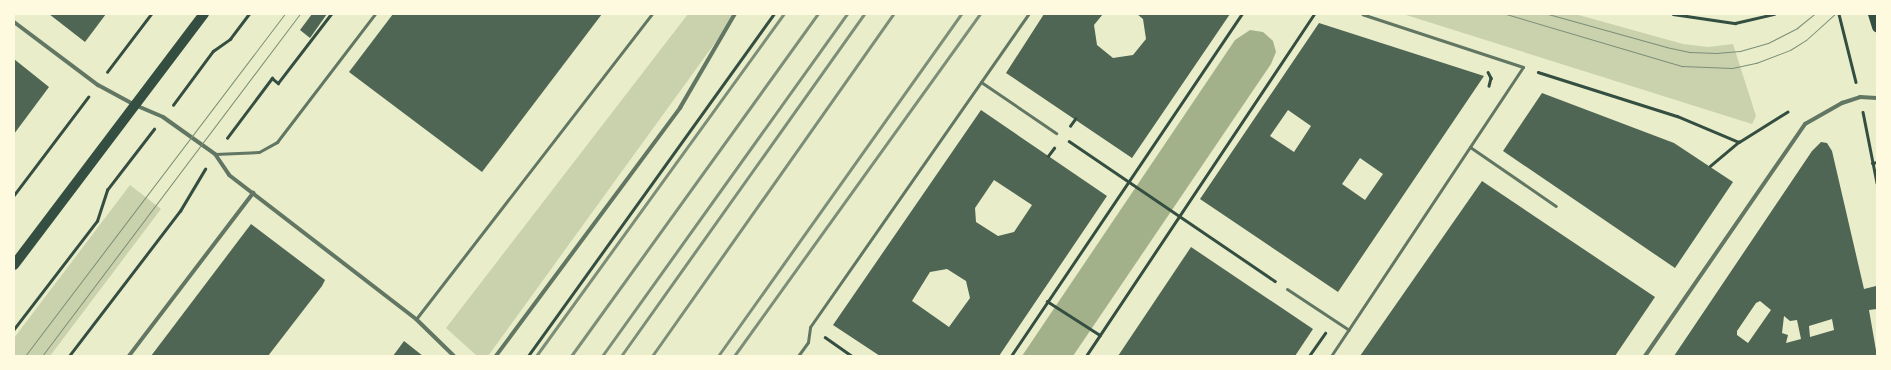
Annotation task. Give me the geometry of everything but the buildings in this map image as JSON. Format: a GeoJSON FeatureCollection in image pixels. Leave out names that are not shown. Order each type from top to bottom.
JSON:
{"type":"FeatureCollection","features":[{"type":"Feature","properties":{"kind":"main road"},"geometry":{"type":"LineString","coordinates":[[14,265],[204,14]]}},
{"type":"Feature","properties":{"kind":"main road"},"geometry":{"type":"LineString","coordinates":[[1873,14],[1877,27]]}},
{"type":"Feature","properties":{"kind":"street"},"geometry":{"type":"LineString","coordinates":[[496,356],[680,108],[735,14]]}},
{"type":"Feature","properties":{"kind":"street"},"geometry":{"type":"LineString","coordinates":[[14,22],[98,85],[135,105],[163,117],[214,154],[229,175],[416,319],[454,356]]}},
{"type":"Feature","properties":{"kind":"street"},"geometry":{"type":"LineString","coordinates":[[1645,356],[1805,124],[1842,103],[1860,97],[1877,98]]}},
{"type":"Feature","properties":{"kind":"street"},"geometry":{"type":"LineString","coordinates":[[129,356],[253,193]]}},
{"type":"Feature","properties":{"kind":"lane"},"geometry":{"type":"LineString","coordinates":[[214,154],[259,152],[277,142],[375,14]]}},
{"type":"Feature","properties":{"kind":"lane"},"geometry":{"type":"LineString","coordinates":[[416,319],[652,14]]}},
{"type":"Feature","properties":{"kind":"lane"},"geometry":{"type":"LineString","coordinates":[[798,356],[808,342],[810,327],[1028,14]]}},
{"type":"Feature","properties":{"kind":"lane"},"geometry":{"type":"LineString","coordinates":[[1331,356],[1523,67],[1362,14]]}},
{"type":"Feature","properties":{"kind":"lane"},"geometry":{"type":"LineString","coordinates":[[982,82],[1056,133]]}},
{"type":"Feature","properties":{"kind":"lane"},"geometry":{"type":"LineString","coordinates":[[1470,147],[1556,206]]}},
{"type":"Feature","properties":{"kind":"lane"},"geometry":{"type":"LineString","coordinates":[[1287,289],[1349,330]]}},
{"type":"Feature","properties":{"kind":"path"},"geometry":{"type":"LineString","coordinates":[[102,79],[152,14]]}},
{"type":"Feature","properties":{"kind":"path"},"geometry":{"type":"LineString","coordinates":[[14,329],[97,221],[108,190],[213,51],[230,39],[249,14]]}},
{"type":"Feature","properties":{"kind":"path"},"geometry":{"type":"LineString","coordinates":[[227,138],[272,78],[278,83],[331,14]]}},
{"type":"Feature","properties":{"kind":"path"},"geometry":{"type":"LineString","coordinates":[[528,356],[774,14]]}},
{"type":"Feature","properties":{"kind":"path"},"geometry":{"type":"LineString","coordinates":[[1011,356],[1128,179],[1242,14]]}},
{"type":"Feature","properties":{"kind":"path"},"geometry":{"type":"LineString","coordinates":[[1086,356],[1314,14]]}},
{"type":"Feature","properties":{"kind":"path"},"geometry":{"type":"LineString","coordinates":[[1673,14],[1735,23],[1774,14]]}},
{"type":"Feature","properties":{"kind":"path"},"geometry":{"type":"LineString","coordinates":[[1838,14],[1860,97],[1877,182]]}},
{"type":"Feature","properties":{"kind":"path"},"geometry":{"type":"LineString","coordinates":[[1523,67],[1677,116],[1739,142]]}},
{"type":"Feature","properties":{"kind":"path"},"geometry":{"type":"LineString","coordinates":[[1486,70],[1491,78],[1486,92]]}},
{"type":"Feature","properties":{"kind":"path"},"geometry":{"type":"LineString","coordinates":[[14,195],[91,94]]}},
{"type":"Feature","properties":{"kind":"path"},"geometry":{"type":"LineString","coordinates":[[1710,166],[1739,142],[1787,112]]}},
{"type":"Feature","properties":{"kind":"path"},"geometry":{"type":"LineString","coordinates":[[1056,133],[1128,179],[1287,289]]}},
{"type":"Feature","properties":{"kind":"path"},"geometry":{"type":"LineString","coordinates":[[1872,162],[1877,162]]}},
{"type":"Feature","properties":{"kind":"path"},"geometry":{"type":"LineString","coordinates":[[69,356],[180,212],[205,168]]}},
{"type":"Feature","properties":{"kind":"path"},"geometry":{"type":"LineString","coordinates":[[1047,301],[1100,335]]}},
{"type":"Feature","properties":{"kind":"path"},"geometry":{"type":"LineString","coordinates":[[1309,356],[1334,320]]}},
{"type":"Feature","properties":{"kind":"path"},"geometry":{"type":"LineString","coordinates":[[810,327],[852,356]]}},
{"type":"Feature","properties":{"kind":"shaded area"},"geometry":{"type":"Polygon","coordinates":[[[688,14],[736,14],[488,356],[477,356],[446,328],[688,14]]]}},
{"type":"Feature","properties":{"kind":"shaded area"},"geometry":{"type":"Polygon","coordinates":[[[1403,14],[1575,14],[1683,44],[1708,47],[1733,44],[1756,116],[1752,124],[1403,14]]]}},
{"type":"Feature","properties":{"kind":"shaded area"},"geometry":{"type":"Polygon","coordinates":[[[1250,30],[1263,32],[1273,41],[1276,52],[1271,64],[1073,356],[1022,356],[1235,40],[1250,30]]]}},
{"type":"Feature","properties":{"kind":"shaded area"},"geometry":{"type":"Polygon","coordinates":[[[130,185],[161,209],[50,356],[14,356],[14,338],[130,185]]]}},
{"type":"Feature","properties":{"kind":"tram line"},"geometry":{"type":"LineString","coordinates":[[25,356],[285,14]]}},
{"type":"Feature","properties":{"kind":"tram line"},"geometry":{"type":"LineString","coordinates":[[42,356],[300,14]]}},
{"type":"Feature","properties":{"kind":"tram line"},"geometry":{"type":"LineString","coordinates":[[1506,14],[1682,66],[1732,68],[1756,63],[1790,50],[1806,40],[1835,14]]}},
{"type":"Feature","properties":{"kind":"tram line"},"geometry":{"type":"LineString","coordinates":[[1548,14],[1666,47],[1690,52],[1716,53],[1740,51],[1768,43],[1797,28],[1814,14]]}},
{"type":"Feature","properties":{"kind":"railway"},"geometry":{"type":"LineString","coordinates":[[536,356],[784,14]]}},
{"type":"Feature","properties":{"kind":"railway"},"geometry":{"type":"LineString","coordinates":[[571,356],[818,14]]}},
{"type":"Feature","properties":{"kind":"railway"},"geometry":{"type":"LineString","coordinates":[[602,356],[847,14]]}},
{"type":"Feature","properties":{"kind":"railway"},"geometry":{"type":"LineString","coordinates":[[621,356],[864,14]]}},
{"type":"Feature","properties":{"kind":"railway"},"geometry":{"type":"LineString","coordinates":[[652,356],[893,14]]}},
{"type":"Feature","properties":{"kind":"railway"},"geometry":{"type":"LineString","coordinates":[[718,356],[961,14]]}},
{"type":"Feature","properties":{"kind":"railway"},"geometry":{"type":"LineString","coordinates":[[734,356],[980,14]]}}]}
